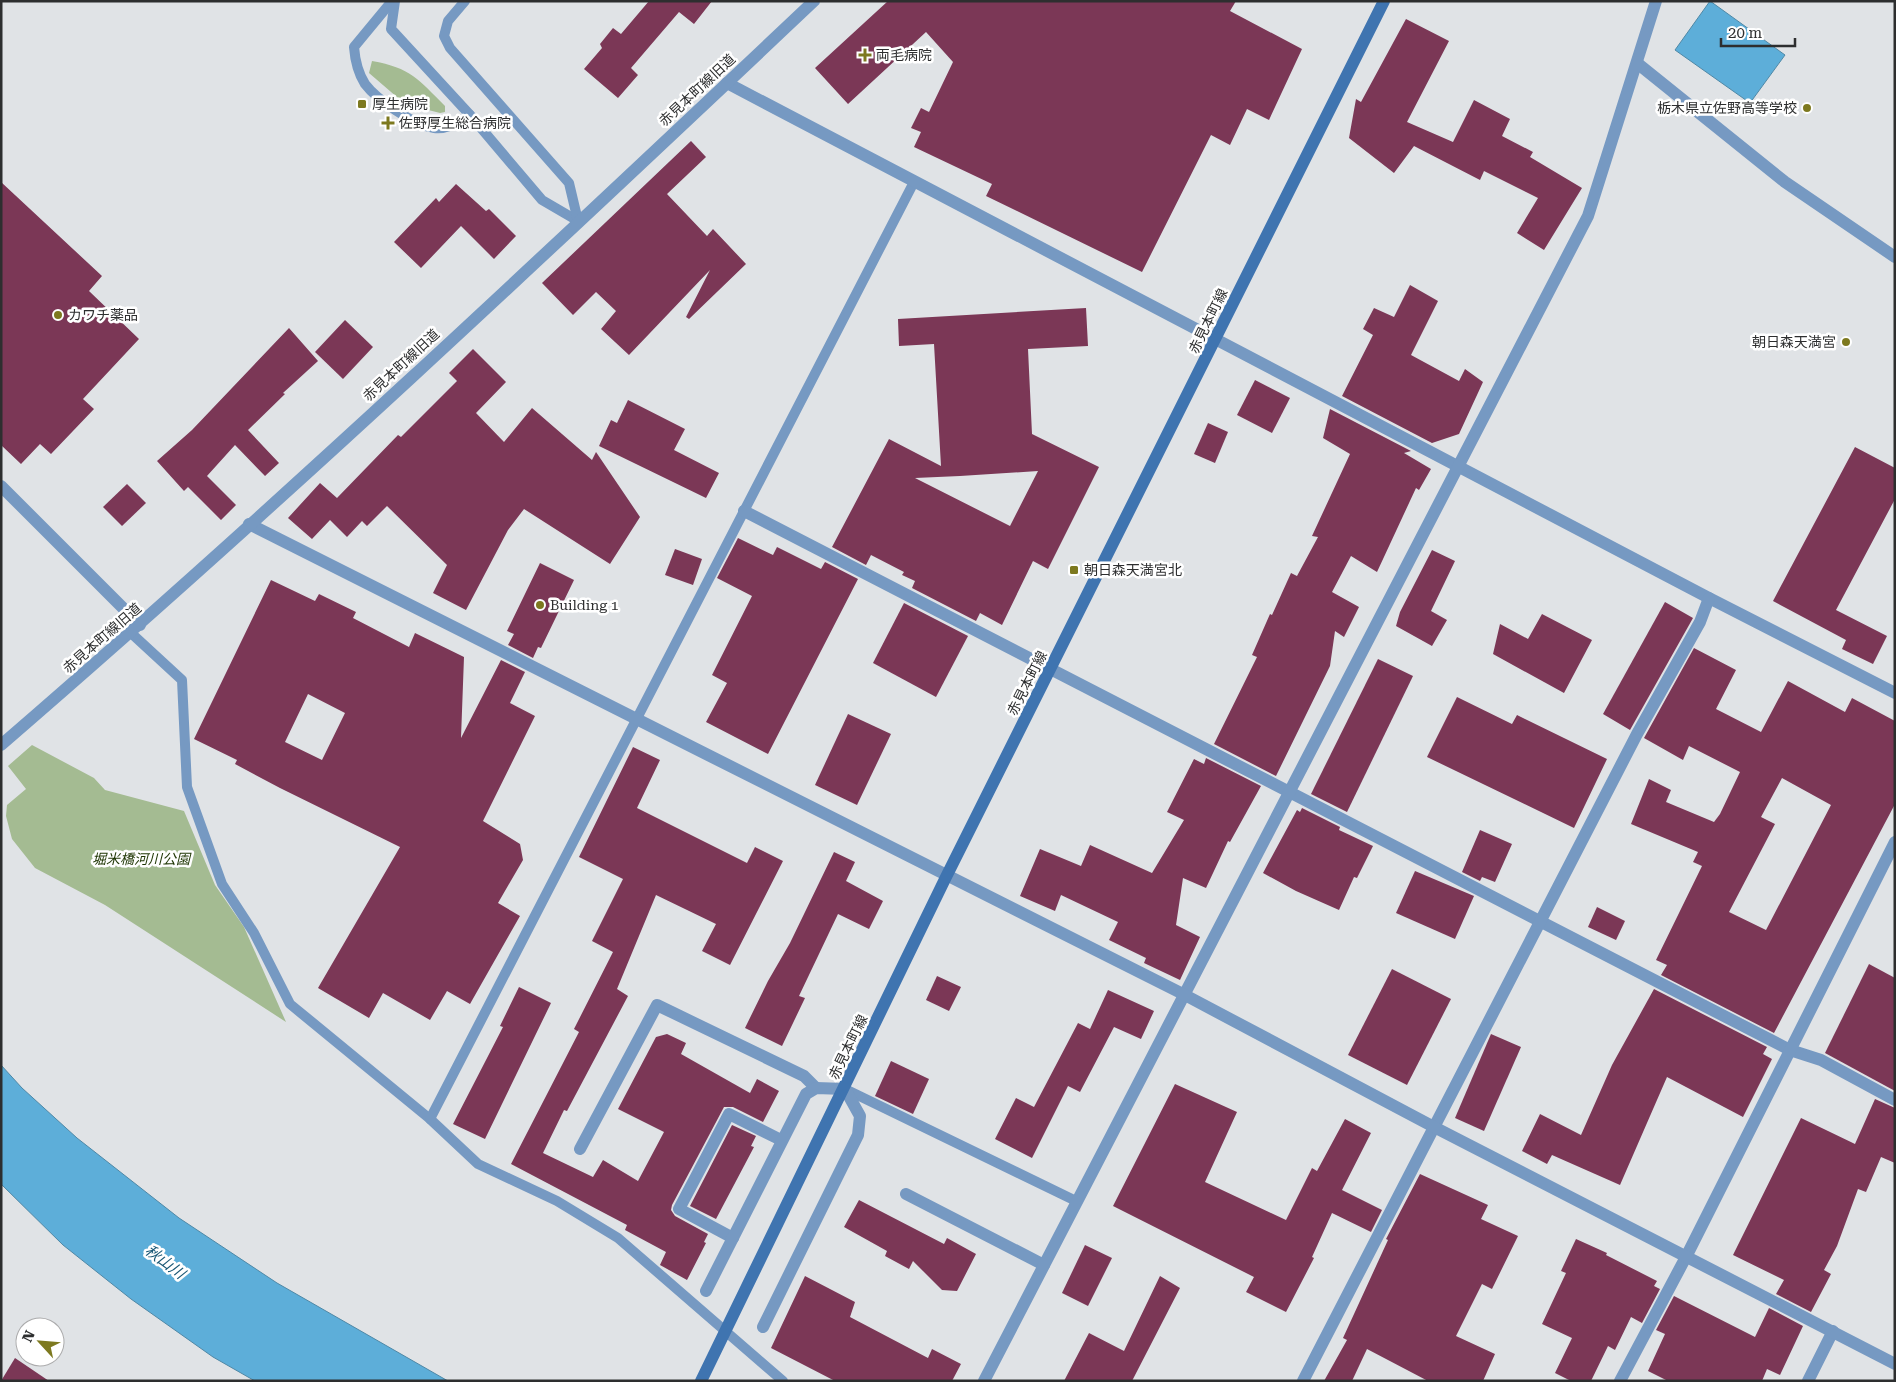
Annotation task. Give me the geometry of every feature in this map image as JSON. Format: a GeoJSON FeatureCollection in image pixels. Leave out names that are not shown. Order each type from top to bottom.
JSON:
{"type":"FeatureCollection","features":[{"type":"Feature","properties":{"kind":"main road","name":"赤見本町線"},"geometry":{"type":"LineString","coordinates":[[702,1381],[946,877],[1384,1]]}},
{"type":"Feature","properties":{"kind":"street","name":"赤見本町線旧道"},"geometry":{"type":"LineString","coordinates":[[1,745],[135,629],[814,1]]}},
{"type":"Feature","properties":{"kind":"street"},"geometry":{"type":"LineString","coordinates":[[984,1381],[1588,216],[1656,1]]}},
{"type":"Feature","properties":{"kind":"street"},"geometry":{"type":"LineString","coordinates":[[1637,63],[1785,182],[1895,257]]}},
{"type":"Feature","properties":{"kind":"street"},"geometry":{"type":"LineString","coordinates":[[727,83],[1709,598],[1895,692]]}},
{"type":"Feature","properties":{"kind":"street"},"geometry":{"type":"LineString","coordinates":[[1,486],[135,629]]}},
{"type":"Feature","properties":{"kind":"street"},"geometry":{"type":"LineString","coordinates":[[744,511],[1790,1050],[1821,1060],[1895,1100]]}},
{"type":"Feature","properties":{"kind":"street"},"geometry":{"type":"LineString","coordinates":[[249,524],[946,877],[1183,994],[1434,1127],[1687,1255],[1895,1364]]}},
{"type":"Feature","properties":{"kind":"street"},"geometry":{"type":"LineString","coordinates":[[1303,1381],[1637,734],[1700,622],[1709,598]]}},
{"type":"Feature","properties":{"kind":"street"},"geometry":{"type":"LineString","coordinates":[[1620,1381],[1687,1255],[1895,842]]}},
{"type":"Feature","properties":{"kind":"street"},"geometry":{"type":"LineString","coordinates":[[580,1149],[657,1005],[804,1076],[816,1088]]}},
{"type":"Feature","properties":{"kind":"street"},"geometry":{"type":"LineString","coordinates":[[706,1291],[806,1094],[816,1088],[844,1089],[860,1116],[858,1135],[763,1328]]}},
{"type":"Feature","properties":{"kind":"street"},"geometry":{"type":"LineString","coordinates":[[733,1238],[679,1209],[729,1114],[782,1140]]}},
{"type":"Feature","properties":{"kind":"street"},"geometry":{"type":"LineString","coordinates":[[906,1194],[1044,1265]]}},
{"type":"Feature","properties":{"kind":"street"},"geometry":{"type":"LineString","coordinates":[[1808,1381],[1833,1332]]}},
{"type":"Feature","properties":{"kind":"lane"},"geometry":{"type":"LineString","coordinates":[[394,1],[354,47],[359,72],[366,85],[401,114],[433,128],[450,126],[470,115]]}},
{"type":"Feature","properties":{"kind":"lane"},"geometry":{"type":"LineString","coordinates":[[394,1],[391,29],[470,115],[542,200],[578,221]]}},
{"type":"Feature","properties":{"kind":"lane"},"geometry":{"type":"LineString","coordinates":[[465,1],[448,21],[444,36],[450,48],[569,183],[578,221]]}},
{"type":"Feature","properties":{"kind":"lane"},"geometry":{"type":"LineString","coordinates":[[430,1119],[914,182]]}},
{"type":"Feature","properties":{"kind":"lane"},"geometry":{"type":"LineString","coordinates":[[135,629],[182,680],[187,787],[222,884],[254,932],[290,1004],[430,1119],[478,1164],[557,1201],[618,1238],[725,1333],[783,1381]]}},
{"type":"Feature","properties":{"kind":"lane"},"geometry":{"type":"LineString","coordinates":[[844,1089],[1076,1202]]}},
{"type":"Feature","properties":{"kind":"green space"},"geometry":{"type":"Polygon","coordinates":[[[372,61],[396,67],[413,76],[445,106],[445,112],[440,113],[405,104],[369,73],[372,61]]]}},
{"type":"Feature","properties":{"kind":"green space","name":"堀米橋河川公園"},"geometry":{"type":"Polygon","coordinates":[[[32,745],[94,778],[105,790],[184,811],[215,885],[244,927],[286,1022],[105,905],[35,868],[12,839],[6,816],[7,805],[26,789],[8,766],[32,745]]]}},
{"type":"Feature","properties":{"kind":"water"},"geometry":{"type":"Polygon","coordinates":[[[1710,1],[1785,55],[1750,103],[1675,50],[1710,1]]]}},
{"type":"Feature","properties":{"kind":"water","name":"秋山川"},"geometry":{"type":"Polygon","coordinates":[[[1,1065],[22,1088],[77,1138],[179,1218],[277,1283],[448,1381],[255,1381],[213,1357],[131,1299],[63,1245],[1,1184],[1,1065]]]}},
{"type":"Feature","properties":{"kind":"building"},"geometry":{"type":"Polygon","coordinates":[[[649,1],[712,1],[694,24],[679,12],[631,68],[638,75],[618,98],[584,69],[602,48],[600,44],[613,28],[621,34],[649,1]]]}},
{"type":"Feature","properties":{"kind":"building"},"geometry":{"type":"Polygon","coordinates":[[[888,1],[1236,1],[1230,11],[1302,49],[1269,120],[1247,109],[1230,145],[1211,135],[1142,272],[986,196],[992,184],[914,147],[921,132],[911,128],[921,108],[929,112],[953,62],[926,32],[848,104],[815,68],[888,1]]]}},
{"type":"Feature","properties":{"kind":"building"},"geometry":{"type":"Polygon","coordinates":[[[1406,19],[1449,41],[1407,122],[1453,142],[1474,100],[1510,119],[1502,136],[1533,152],[1530,157],[1582,188],[1544,250],[1517,233],[1538,198],[1484,171],[1480,180],[1414,146],[1394,173],[1349,138],[1356,99],[1361,102],[1406,19]]]}},
{"type":"Feature","properties":{"kind":"building"},"geometry":{"type":"Polygon","coordinates":[[[691,141],[706,157],[667,194],[707,236],[713,229],[746,264],[689,319],[686,317],[710,270],[629,355],[601,329],[616,311],[596,292],[573,315],[542,283],[691,141]]]}},
{"type":"Feature","properties":{"kind":"building","name":"カワチ薬品"},"geometry":{"type":"Polygon","coordinates":[[[1,182],[102,276],[89,291],[139,339],[83,399],[94,409],[51,454],[40,444],[21,464],[1,445],[1,182]]]}},
{"type":"Feature","properties":{"kind":"building"},"geometry":{"type":"Polygon","coordinates":[[[456,184],[486,211],[489,209],[516,236],[494,259],[461,226],[421,268],[394,242],[436,198],[439,202],[456,184]]]}},
{"type":"Feature","properties":{"kind":"building"},"geometry":{"type":"Polygon","coordinates":[[[1410,285],[1438,301],[1411,355],[1459,381],[1465,369],[1483,382],[1459,434],[1432,443],[1342,396],[1373,335],[1363,329],[1374,308],[1394,317],[1410,285]]]}},
{"type":"Feature","properties":{"kind":"building"},"geometry":{"type":"Polygon","coordinates":[[[1086,308],[1088,346],[1028,349],[1032,434],[1099,467],[1048,569],[1033,561],[1002,625],[980,613],[976,621],[912,588],[915,581],[902,575],[904,572],[871,555],[866,565],[832,547],[889,439],[941,466],[934,344],[899,346],[898,319],[1086,308]],[[1038,471],[915,478],[1010,526],[1038,471]]]}},
{"type":"Feature","properties":{"kind":"building"},"geometry":{"type":"Polygon","coordinates":[[[345,320],[373,347],[343,379],[315,352],[345,320]]]}},
{"type":"Feature","properties":{"kind":"building"},"geometry":{"type":"Polygon","coordinates":[[[289,328],[318,361],[283,393],[285,394],[248,430],[279,463],[265,476],[235,445],[207,476],[236,505],[221,520],[188,487],[184,491],[157,461],[192,430],[289,328]]]}},
{"type":"Feature","properties":{"kind":"building"},"geometry":{"type":"Polygon","coordinates":[[[473,349],[506,382],[476,413],[504,442],[532,408],[592,460],[596,452],[640,517],[610,564],[524,509],[508,530],[466,610],[433,593],[447,565],[387,506],[367,526],[362,521],[347,537],[330,520],[312,539],[288,518],[320,483],[337,498],[398,435],[401,437],[457,381],[449,373],[473,349]]]}},
{"type":"Feature","properties":{"kind":"building"},"geometry":{"type":"Polygon","coordinates":[[[1255,380],[1290,398],[1272,433],[1237,415],[1255,380]]]}},
{"type":"Feature","properties":{"kind":"building"},"geometry":{"type":"Polygon","coordinates":[[[628,400],[685,429],[674,450],[719,473],[706,498],[599,446],[611,420],[617,423],[628,400]]]}},
{"type":"Feature","properties":{"kind":"building"},"geometry":{"type":"Polygon","coordinates":[[[1330,409],[1411,451],[1404,453],[1431,469],[1419,490],[1416,488],[1377,572],[1351,556],[1332,592],[1359,607],[1344,637],[1335,631],[1330,666],[1276,776],[1214,744],[1257,657],[1252,655],[1270,614],[1272,615],[1291,573],[1297,576],[1318,537],[1312,536],[1350,454],[1323,438],[1330,409]]]}},
{"type":"Feature","properties":{"kind":"building"},"geometry":{"type":"Polygon","coordinates":[[[1208,423],[1228,432],[1215,463],[1194,454],[1208,423]]]}},
{"type":"Feature","properties":{"kind":"building"},"geometry":{"type":"Polygon","coordinates":[[[1855,447],[1895,468],[1895,499],[1836,610],[1887,636],[1873,664],[1842,649],[1846,640],[1773,601],[1855,447]]]}},
{"type":"Feature","properties":{"kind":"building"},"geometry":{"type":"Polygon","coordinates":[[[127,484],[146,503],[122,526],[103,507],[127,484]]]}},
{"type":"Feature","properties":{"kind":"building"},"geometry":{"type":"Polygon","coordinates":[[[738,538],[773,555],[777,547],[821,569],[825,562],[858,579],[768,754],[706,722],[727,683],[712,675],[752,596],[717,578],[738,538]]]}},
{"type":"Feature","properties":{"kind":"building"},"geometry":{"type":"Polygon","coordinates":[[[675,549],[702,559],[693,585],[665,575],[675,549]]]}},
{"type":"Feature","properties":{"kind":"building"},"geometry":{"type":"Polygon","coordinates":[[[1432,550],[1455,561],[1431,611],[1447,620],[1432,646],[1396,626],[1400,612],[1432,550]]]}},
{"type":"Feature","properties":{"kind":"building","name":"Building 1"},"geometry":{"type":"Polygon","coordinates":[[[540,563],[574,580],[541,648],[538,647],[533,658],[508,645],[514,634],[507,631],[540,563]]]}},
{"type":"Feature","properties":{"kind":"building"},"geometry":{"type":"Polygon","coordinates":[[[271,580],[315,601],[319,594],[356,612],[353,618],[409,647],[415,633],[464,657],[461,738],[501,660],[525,672],[510,703],[535,716],[483,821],[520,844],[523,860],[498,903],[520,916],[470,1004],[447,991],[430,1020],[383,993],[369,1018],[318,988],[400,847],[280,788],[235,764],[237,760],[194,739],[271,580]],[[308,694],[285,742],[322,760],[345,713],[308,694]]]}},
{"type":"Feature","properties":{"kind":"building"},"geometry":{"type":"Polygon","coordinates":[[[1665,602],[1693,618],[1630,730],[1603,714],[1665,602]]]}},
{"type":"Feature","properties":{"kind":"building"},"geometry":{"type":"Polygon","coordinates":[[[904,603],[968,636],[936,697],[873,663],[904,603]]]}},
{"type":"Feature","properties":{"kind":"building"},"geometry":{"type":"Polygon","coordinates":[[[1542,614],[1592,640],[1564,693],[1493,654],[1500,624],[1528,639],[1542,614]]]}},
{"type":"Feature","properties":{"kind":"building"},"geometry":{"type":"Polygon","coordinates":[[[1694,648],[1736,670],[1716,709],[1761,732],[1788,681],[1845,712],[1852,698],[1895,721],[1895,804],[1774,1033],[1661,975],[1667,965],[1656,960],[1702,866],[1693,862],[1698,852],[1631,824],[1649,779],[1671,790],[1666,802],[1714,822],[1720,814],[1740,772],[1689,746],[1683,760],[1644,738],[1694,648]],[[1782,778],[1761,817],[1775,824],[1729,912],[1766,930],[1831,805],[1782,778]]]}},
{"type":"Feature","properties":{"kind":"building"},"geometry":{"type":"Polygon","coordinates":[[[1378,659],[1413,676],[1347,812],[1311,794],[1378,659]]]}},
{"type":"Feature","properties":{"kind":"building"},"geometry":{"type":"Polygon","coordinates":[[[1457,697],[1512,724],[1517,715],[1607,759],[1574,828],[1427,757],[1457,697]]]}},
{"type":"Feature","properties":{"kind":"building"},"geometry":{"type":"Polygon","coordinates":[[[848,714],[891,734],[857,805],[815,785],[848,714]]]}},
{"type":"Feature","properties":{"kind":"building"},"geometry":{"type":"Polygon","coordinates":[[[633,747],[660,760],[637,808],[747,863],[755,847],[783,861],[730,965],[702,951],[716,924],[656,895],[617,989],[628,996],[567,1111],[564,1110],[543,1153],[593,1177],[603,1160],[638,1181],[664,1132],[618,1109],[656,1037],[667,1034],[686,1043],[681,1054],[750,1093],[757,1079],[779,1091],[763,1122],[733,1107],[724,1107],[672,1205],[671,1210],[675,1216],[708,1234],[704,1242],[706,1243],[687,1280],[660,1265],[666,1252],[625,1230],[627,1225],[511,1164],[579,1032],[574,1029],[613,952],[592,941],[623,879],[579,857],[633,747]]]}},
{"type":"Feature","properties":{"kind":"building"},"geometry":{"type":"Polygon","coordinates":[[[1206,758],[1261,786],[1230,842],[1228,841],[1206,888],[1183,878],[1176,925],[1200,937],[1180,980],[1144,963],[1146,958],[1109,940],[1118,922],[1061,895],[1055,911],[1020,896],[1040,849],[1081,866],[1090,845],[1152,873],[1184,820],[1167,812],[1194,759],[1204,764],[1206,758]]]}},
{"type":"Feature","properties":{"kind":"building"},"geometry":{"type":"Polygon","coordinates":[[[1302,808],[1340,827],[1339,830],[1373,846],[1357,878],[1354,877],[1339,910],[1296,891],[1263,873],[1297,810],[1300,812],[1302,808]]]}},
{"type":"Feature","properties":{"kind":"building"},"geometry":{"type":"Polygon","coordinates":[[[1480,830],[1512,844],[1495,882],[1482,877],[1480,881],[1462,872],[1480,830]]]}},
{"type":"Feature","properties":{"kind":"building"},"geometry":{"type":"Polygon","coordinates":[[[834,852],[855,862],[846,881],[883,901],[869,929],[838,914],[799,996],[805,998],[782,1046],[745,1028],[768,981],[790,943],[834,852]]]}},
{"type":"Feature","properties":{"kind":"building"},"geometry":{"type":"Polygon","coordinates":[[[1415,871],[1474,896],[1455,939],[1396,913],[1415,871]]]}},
{"type":"Feature","properties":{"kind":"building"},"geometry":{"type":"Polygon","coordinates":[[[1597,907],[1625,921],[1616,940],[1588,927],[1597,907]]]}},
{"type":"Feature","properties":{"kind":"building"},"geometry":{"type":"Polygon","coordinates":[[[1869,964],[1895,978],[1895,1091],[1825,1053],[1869,964]]]}},
{"type":"Feature","properties":{"kind":"building"},"geometry":{"type":"Polygon","coordinates":[[[1392,969],[1451,999],[1407,1085],[1348,1055],[1392,969]]]}},
{"type":"Feature","properties":{"kind":"building"},"geometry":{"type":"Polygon","coordinates":[[[937,976],[961,987],[949,1011],[926,1000],[937,976]]]}},
{"type":"Feature","properties":{"kind":"building"},"geometry":{"type":"Polygon","coordinates":[[[519,987],[551,1003],[485,1139],[453,1124],[503,1027],[500,1026],[519,987]]]}},
{"type":"Feature","properties":{"kind":"building"},"geometry":{"type":"Polygon","coordinates":[[[1654,989],[1767,1047],[1763,1054],[1772,1059],[1743,1117],[1667,1077],[1620,1185],[1552,1155],[1547,1164],[1522,1151],[1540,1114],[1581,1135],[1612,1065],[1654,989]]]}},
{"type":"Feature","properties":{"kind":"building"},"geometry":{"type":"Polygon","coordinates":[[[1108,990],[1154,1011],[1141,1039],[1114,1027],[1080,1092],[1068,1086],[1032,1158],[995,1139],[1016,1098],[1034,1107],[1078,1023],[1090,1029],[1108,990]]]}},
{"type":"Feature","properties":{"kind":"building"},"geometry":{"type":"Polygon","coordinates":[[[1491,1034],[1521,1047],[1484,1131],[1455,1118],[1491,1034]]]}},
{"type":"Feature","properties":{"kind":"building"},"geometry":{"type":"Polygon","coordinates":[[[891,1061],[929,1079],[913,1114],[875,1096],[891,1061]]]}},
{"type":"Feature","properties":{"kind":"building"},"geometry":{"type":"Polygon","coordinates":[[[1175,1084],[1237,1112],[1205,1182],[1286,1220],[1312,1168],[1317,1171],[1345,1119],[1371,1133],[1342,1190],[1382,1210],[1371,1232],[1332,1213],[1312,1257],[1314,1258],[1286,1312],[1246,1292],[1254,1277],[1113,1206],[1175,1084]]]}},
{"type":"Feature","properties":{"kind":"building"},"geometry":{"type":"Polygon","coordinates":[[[1875,1099],[1895,1108],[1895,1163],[1881,1157],[1866,1192],[1858,1189],[1837,1246],[1824,1270],[1831,1274],[1811,1312],[1776,1294],[1784,1280],[1733,1255],[1801,1118],[1855,1144],[1875,1099]]]}},
{"type":"Feature","properties":{"kind":"building"},"geometry":{"type":"Polygon","coordinates":[[[732,1125],[756,1136],[751,1146],[754,1147],[716,1219],[690,1206],[732,1125]]]}},
{"type":"Feature","properties":{"kind":"building"},"geometry":{"type":"Polygon","coordinates":[[[1420,1174],[1488,1205],[1481,1219],[1518,1236],[1492,1289],[1482,1284],[1456,1336],[1495,1354],[1483,1381],[1428,1381],[1367,1349],[1352,1381],[1324,1381],[1347,1340],[1343,1338],[1388,1240],[1386,1239],[1420,1174]]]}},
{"type":"Feature","properties":{"kind":"building"},"geometry":{"type":"Polygon","coordinates":[[[859,1200],[944,1244],[947,1238],[976,1254],[957,1291],[942,1290],[913,1261],[909,1269],[885,1256],[887,1251],[844,1227],[859,1200]]]}},
{"type":"Feature","properties":{"kind":"building"},"geometry":{"type":"Polygon","coordinates":[[[1576,1239],[1607,1253],[1606,1255],[1657,1281],[1654,1286],[1660,1289],[1642,1323],[1631,1317],[1615,1350],[1608,1346],[1591,1381],[1571,1381],[1555,1373],[1572,1338],[1542,1324],[1566,1273],[1561,1271],[1576,1239]]]}},
{"type":"Feature","properties":{"kind":"building"},"geometry":{"type":"Polygon","coordinates":[[[1085,1245],[1112,1258],[1088,1306],[1062,1293],[1085,1245]]]}},
{"type":"Feature","properties":{"kind":"building"},"geometry":{"type":"Polygon","coordinates":[[[805,1276],[855,1302],[850,1317],[928,1358],[932,1349],[961,1364],[952,1381],[835,1381],[771,1348],[805,1276]]]}},
{"type":"Feature","properties":{"kind":"building"},"geometry":{"type":"Polygon","coordinates":[[[1160,1276],[1180,1288],[1132,1381],[1064,1381],[1089,1333],[1124,1351],[1160,1276]]]}},
{"type":"Feature","properties":{"kind":"building"},"geometry":{"type":"Polygon","coordinates":[[[1674,1296],[1755,1337],[1769,1308],[1803,1326],[1780,1375],[1767,1369],[1762,1381],[1668,1381],[1648,1371],[1665,1334],[1656,1330],[1674,1296]]]}},
{"type":"Feature","properties":{"kind":"building"},"geometry":{"type":"Polygon","coordinates":[[[15,1358],[15,1367],[28,1367],[49,1381],[1,1381],[15,1358]]]}},
{"type":"Feature","properties":{"kind":"place","name":"両毛病院"},"geometry":{"type":"Point","coordinates":[865,55]}},
{"type":"Feature","properties":{"kind":"place","name":"厚生病院"},"geometry":{"type":"Point","coordinates":[362,104]}},
{"type":"Feature","properties":{"kind":"place","name":"栃木県立佐野高等学校"},"geometry":{"type":"Point","coordinates":[1807,108]}},
{"type":"Feature","properties":{"kind":"place","name":"佐野厚生総合病院"},"geometry":{"type":"Point","coordinates":[388,123]}},
{"type":"Feature","properties":{"kind":"place","name":"カワチ薬品"},"geometry":{"type":"Point","coordinates":[58,315]}},
{"type":"Feature","properties":{"kind":"place","name":"朝日森天満宮"},"geometry":{"type":"Point","coordinates":[1846,342]}},
{"type":"Feature","properties":{"kind":"place","name":"朝日森天満宮北"},"geometry":{"type":"Point","coordinates":[1074,570]}},
{"type":"Feature","properties":{"kind":"place","name":"Building 1"},"geometry":{"type":"Point","coordinates":[540,605]}}]}
